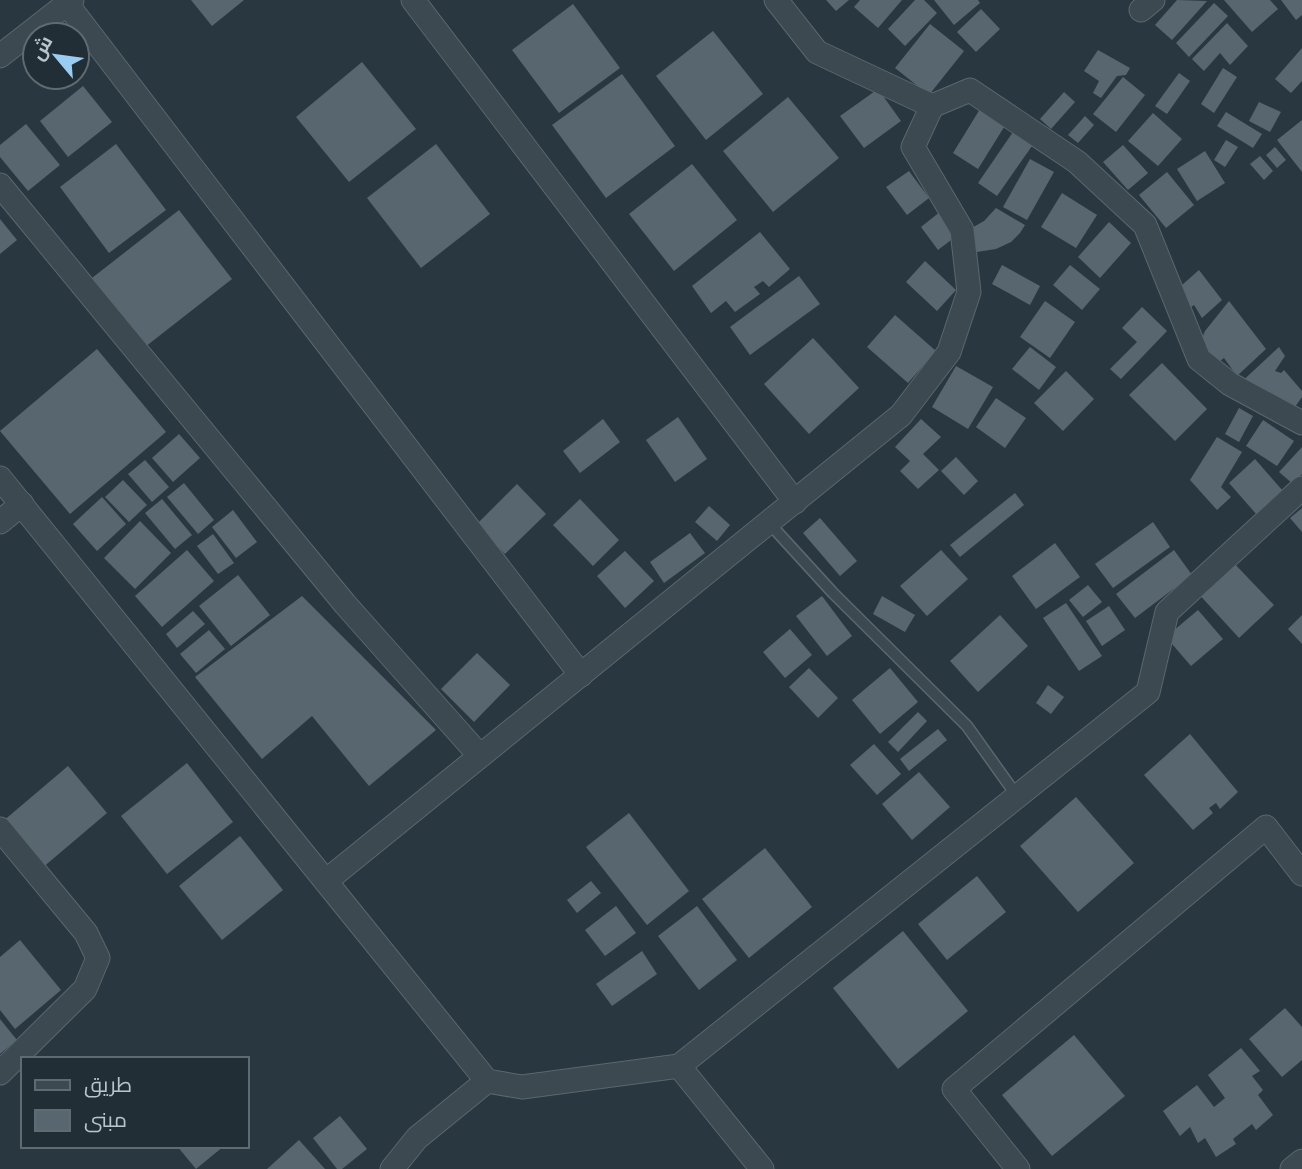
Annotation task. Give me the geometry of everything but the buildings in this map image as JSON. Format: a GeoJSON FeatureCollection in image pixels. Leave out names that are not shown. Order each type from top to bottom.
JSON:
{"type":"FeatureCollection","features":[{"type":"Feature","properties":{"kind":"street"},"geometry":{"type":"LineString","coordinates":[[413,0],[795,502]]}},
{"type":"Feature","properties":{"kind":"street"},"geometry":{"type":"LineString","coordinates":[[776,0],[817,52],[932,106]]}},
{"type":"Feature","properties":{"kind":"street"},"geometry":{"type":"LineString","coordinates":[[0,56],[70,2],[581,675]]}},
{"type":"Feature","properties":{"kind":"street"},"geometry":{"type":"LineString","coordinates":[[326,881],[901,415],[949,352],[969,292],[962,230],[913,147],[932,106],[971,90],[1077,162],[1145,225],[1199,359],[1230,384],[1302,423]]}},
{"type":"Feature","properties":{"kind":"street"},"geometry":{"type":"LineString","coordinates":[[0,185],[345,604],[480,756]]}},
{"type":"Feature","properties":{"kind":"street"},"geometry":{"type":"LineString","coordinates":[[0,478],[487,1081],[522,1087],[679,1066],[1148,692],[1167,612],[1302,488]]}},
{"type":"Feature","properties":{"kind":"street"},"geometry":{"type":"LineString","coordinates":[[0,522],[22,504]]}},
{"type":"Feature","properties":{"kind":"street"},"geometry":{"type":"LineString","coordinates":[[1018,1169],[954,1089],[1266,827],[1302,874]]}},
{"type":"Feature","properties":{"kind":"street"},"geometry":{"type":"LineString","coordinates":[[0,829],[86,933],[98,958],[85,989],[0,1073]]}},
{"type":"Feature","properties":{"kind":"street"},"geometry":{"type":"LineString","coordinates":[[679,1066],[762,1169]]}},
{"type":"Feature","properties":{"kind":"street"},"geometry":{"type":"LineString","coordinates":[[393,1169],[417,1138],[487,1081]]}},
{"type":"Feature","properties":{"kind":"street"},"geometry":{"type":"LineString","coordinates":[[1292,1169],[1302,1161]]}},
{"type":"Feature","properties":{"kind":"lane"},"geometry":{"type":"LineString","coordinates":[[769,523],[833,593],[967,726],[1017,796]]}}]}
